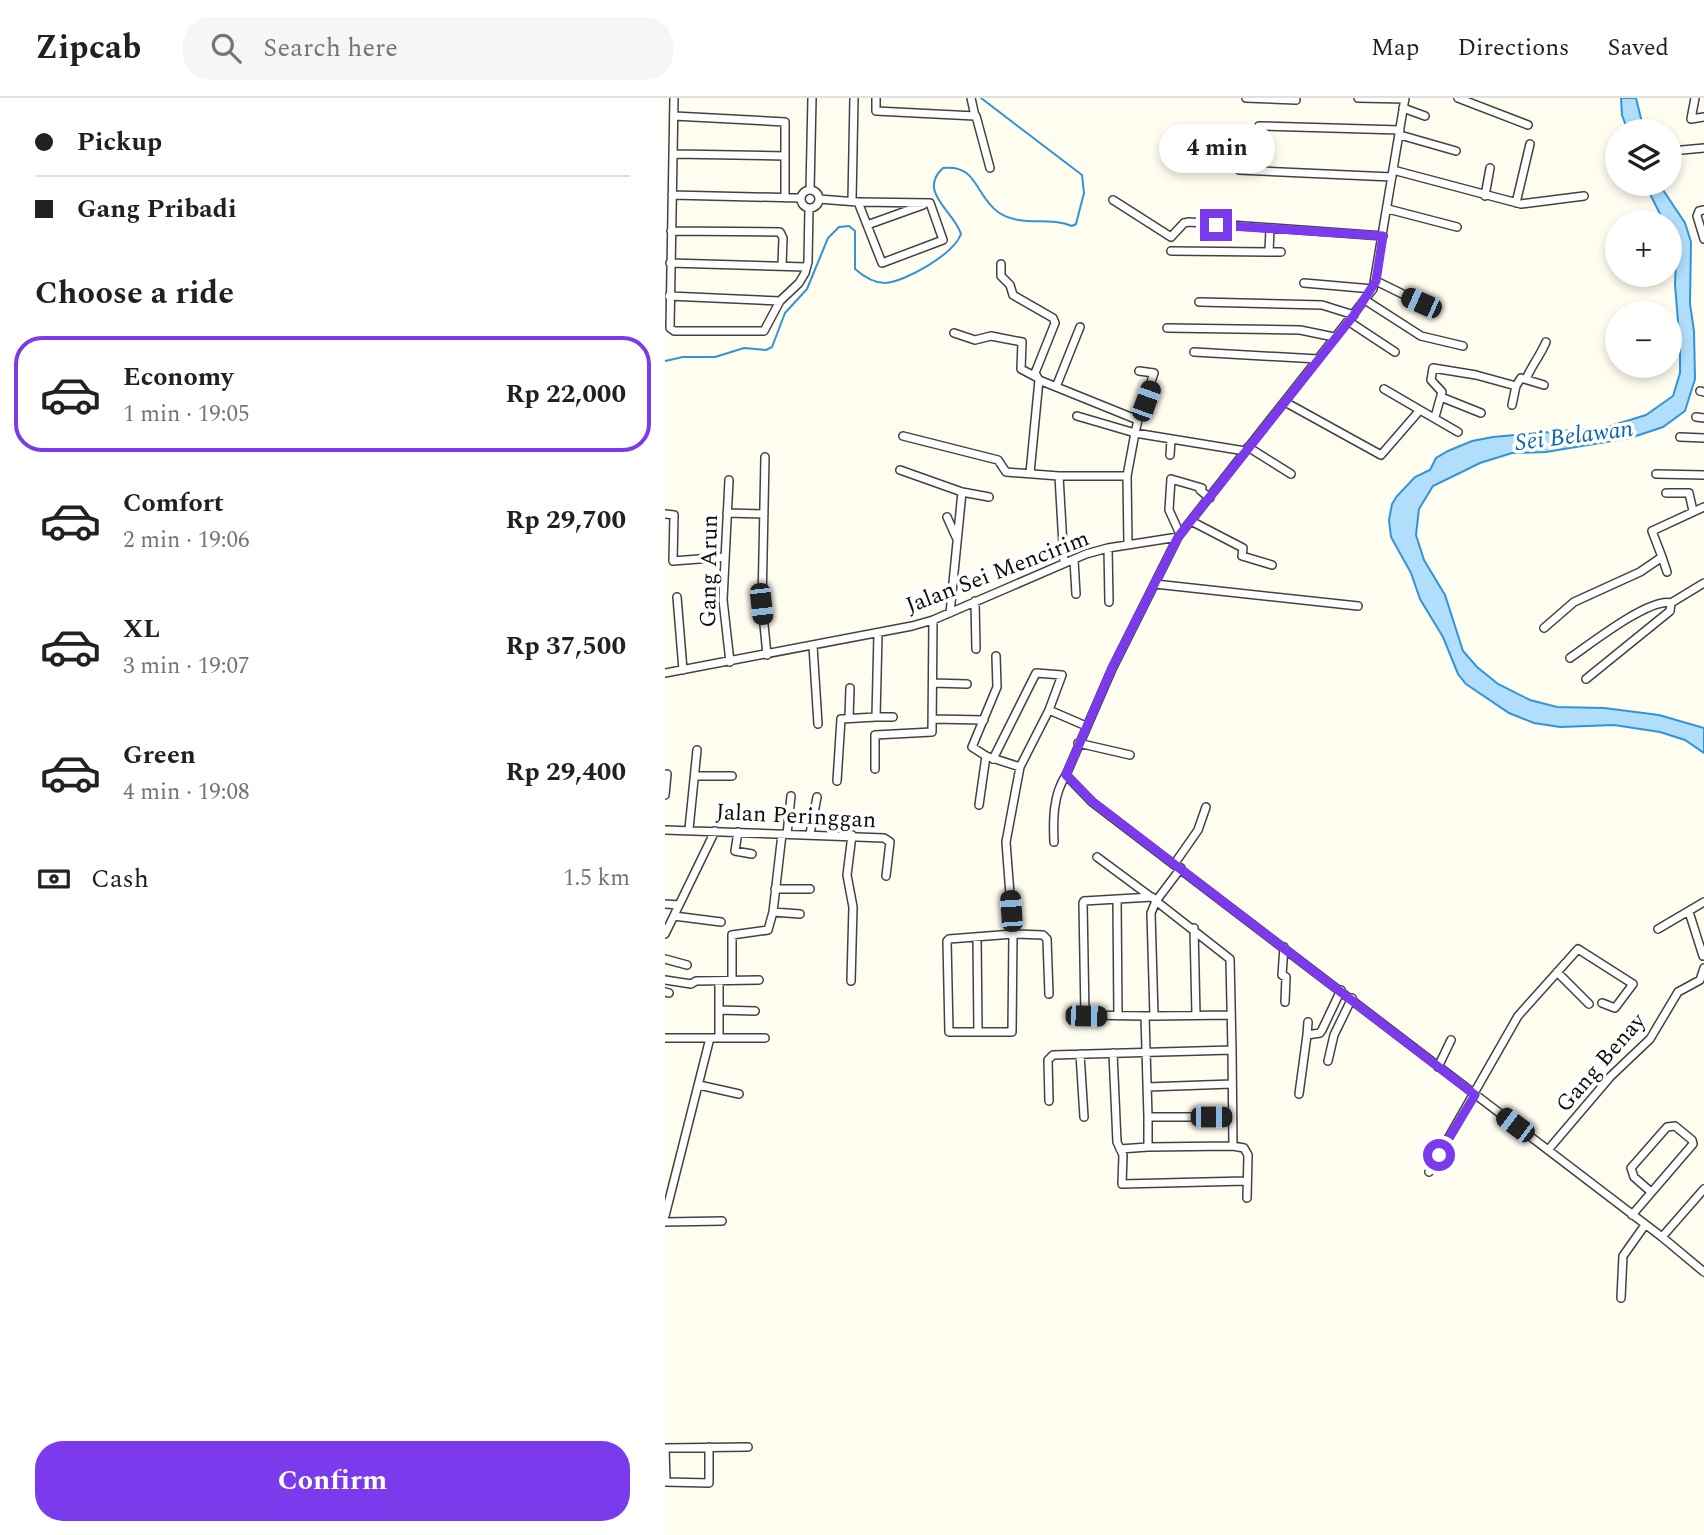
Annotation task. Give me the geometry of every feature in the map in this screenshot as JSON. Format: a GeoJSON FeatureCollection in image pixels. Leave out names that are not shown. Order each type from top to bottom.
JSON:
{"type":"FeatureCollection","features":[{"type":"Feature","properties":{"kind":"street"},"geometry":{"type":"LineString","coordinates":[[674,98],[669,296],[669,326],[674,331],[761,333],[779,301],[799,283],[806,267],[809,208]]}},
{"type":"Feature","properties":{"kind":"street"},"geometry":{"type":"LineString","coordinates":[[810,190],[812,98]]}},
{"type":"Feature","properties":{"kind":"street"},"geometry":{"type":"LineString","coordinates":[[854,98],[855,202],[884,264],[943,240],[930,203]]}},
{"type":"Feature","properties":{"kind":"street"},"geometry":{"type":"LineString","coordinates":[[876,98],[876,111],[976,116]]}},
{"type":"Feature","properties":{"kind":"street"},"geometry":{"type":"LineString","coordinates":[[971,98],[991,168]]}},
{"type":"Feature","properties":{"kind":"street"},"geometry":{"type":"LineString","coordinates":[[1246,98],[1296,100]]}},
{"type":"Feature","properties":{"kind":"street"},"geometry":{"type":"LineString","coordinates":[[1054,842],[1054,810],[1060,785],[1179,536],[1375,285],[1405,98],[1358,98]]}},
{"type":"Feature","properties":{"kind":"street"},"geometry":{"type":"LineString","coordinates":[[1458,98],[1528,125]]}},
{"type":"Feature","properties":{"kind":"street"},"geometry":{"type":"LineString","coordinates":[[1695,98],[1691,119],[1704,117]]}},
{"type":"Feature","properties":{"kind":"street"},"geometry":{"type":"LineString","coordinates":[[1403,108],[1425,116]]}},
{"type":"Feature","properties":{"kind":"street"},"geometry":{"type":"LineString","coordinates":[[674,116],[783,121],[785,198]]}},
{"type":"Feature","properties":{"kind":"street"},"geometry":{"type":"LineString","coordinates":[[1259,126],[1400,133],[1456,151]]}},
{"type":"Feature","properties":{"kind":"street"},"geometry":{"type":"LineString","coordinates":[[1516,203],[1530,144]]}},
{"type":"Feature","properties":{"kind":"street"},"geometry":{"type":"LineString","coordinates":[[1682,149],[1704,148]]}},
{"type":"Feature","properties":{"kind":"street"},"geometry":{"type":"LineString","coordinates":[[674,154],[785,156]]}},
{"type":"Feature","properties":{"kind":"street"},"geometry":{"type":"LineString","coordinates":[[1485,196],[1490,168]]}},
{"type":"Feature","properties":{"kind":"street"},"geometry":{"type":"LineString","coordinates":[[1239,170],[1393,173],[1529,205],[1584,196]]}},
{"type":"Feature","properties":{"kind":"street"},"geometry":{"type":"LineString","coordinates":[[801,198],[805,191],[810,190],[816,192],[819,200]]}},
{"type":"Feature","properties":{"kind":"street"},"geometry":{"type":"LineString","coordinates":[[672,195],[801,198]]}},
{"type":"Feature","properties":{"kind":"street"},"geometry":{"type":"LineString","coordinates":[[801,198],[804,206],[809,208],[815,207],[819,200]]}},
{"type":"Feature","properties":{"kind":"street"},"geometry":{"type":"LineString","coordinates":[[819,200],[930,203]]}},
{"type":"Feature","properties":{"kind":"street"},"geometry":{"type":"LineString","coordinates":[[1113,200],[1171,237],[1184,223],[1189,222],[1383,236]]}},
{"type":"Feature","properties":{"kind":"street"},"geometry":{"type":"LineString","coordinates":[[867,225],[930,203]]}},
{"type":"Feature","properties":{"kind":"street"},"geometry":{"type":"LineString","coordinates":[[1388,209],[1457,227]]}},
{"type":"Feature","properties":{"kind":"street"},"geometry":{"type":"LineString","coordinates":[[1704,210],[1699,211],[1697,216],[1704,239]]}},
{"type":"Feature","properties":{"kind":"street"},"geometry":{"type":"LineString","coordinates":[[1269,252],[1271,229]]}},
{"type":"Feature","properties":{"kind":"street"},"geometry":{"type":"LineString","coordinates":[[671,231],[779,232],[783,238],[782,266]]}},
{"type":"Feature","properties":{"kind":"street"},"geometry":{"type":"LineString","coordinates":[[1171,251],[1281,252]]}},
{"type":"Feature","properties":{"kind":"street"},"geometry":{"type":"LineString","coordinates":[[670,263],[806,267]]}},
{"type":"Feature","properties":{"kind":"street"},"geometry":{"type":"LineString","coordinates":[[1001,264],[1001,276],[1010,285],[1013,295],[1054,320],[1037,378],[1030,474]]}},
{"type":"Feature","properties":{"kind":"street"},"geometry":{"type":"LineString","coordinates":[[1304,283],[1375,285],[1421,303]]}},
{"type":"Feature","properties":{"kind":"street"},"geometry":{"type":"LineString","coordinates":[[669,296],[779,301]]}},
{"type":"Feature","properties":{"kind":"street"},"geometry":{"type":"LineString","coordinates":[[1365,300],[1421,336],[1463,346]]}},
{"type":"Feature","properties":{"kind":"street"},"geometry":{"type":"LineString","coordinates":[[1199,302],[1322,305],[1351,318],[1395,352]]}},
{"type":"Feature","properties":{"kind":"street"},"geometry":{"type":"LineString","coordinates":[[1056,387],[1080,327]]}},
{"type":"Feature","properties":{"kind":"street"},"geometry":{"type":"LineString","coordinates":[[1167,328],[1291,330],[1335,337]]}},
{"type":"Feature","properties":{"kind":"street"},"geometry":{"type":"LineString","coordinates":[[954,333],[975,340],[991,336],[1022,342],[1021,369],[1056,387],[1138,420]]}},
{"type":"Feature","properties":{"kind":"street"},"geometry":{"type":"LineString","coordinates":[[1526,379],[1546,342]]}},
{"type":"Feature","properties":{"kind":"street"},"geometry":{"type":"LineString","coordinates":[[1194,352],[1318,359]]}},
{"type":"Feature","properties":{"kind":"street"},"geometry":{"type":"LineString","coordinates":[[1435,417],[1441,390],[1431,380],[1433,368],[1476,375],[1516,386]]}},
{"type":"Feature","properties":{"kind":"street"},"geometry":{"type":"LineString","coordinates":[[1128,545],[1127,476],[1138,420],[1154,373],[1139,371]]}},
{"type":"Feature","properties":{"kind":"street"},"geometry":{"type":"LineString","coordinates":[[1512,405],[1520,378],[1544,385]]}},
{"type":"Feature","properties":{"kind":"street"},"geometry":{"type":"LineString","coordinates":[[1384,389],[1458,432]]}},
{"type":"Feature","properties":{"kind":"street"},"geometry":{"type":"LineString","coordinates":[[1441,397],[1481,413]]}},
{"type":"Feature","properties":{"kind":"street"},"geometry":{"type":"LineString","coordinates":[[1285,402],[1381,455],[1420,410]]}},
{"type":"Feature","properties":{"kind":"street"},"geometry":{"type":"LineString","coordinates":[[1077,415],[1135,433],[1246,449],[1291,474]]}},
{"type":"Feature","properties":{"kind":"street"},"geometry":{"type":"LineString","coordinates":[[902,436],[998,460],[1006,472],[1059,476],[1127,476]]}},
{"type":"Feature","properties":{"kind":"street"},"geometry":{"type":"LineString","coordinates":[[1680,437],[1704,438]]}},
{"type":"Feature","properties":{"kind":"street"},"geometry":{"type":"LineString","coordinates":[[1170,455],[1171,440]]}},
{"type":"Feature","properties":{"kind":"street"},"geometry":{"type":"LineString","coordinates":[[765,457],[761,604],[767,655]]}},
{"type":"Feature","properties":{"kind":"street"},"geometry":{"type":"LineString","coordinates":[[900,470],[962,492],[989,497]]}},
{"type":"Feature","properties":{"kind":"street"},"geometry":{"type":"LineString","coordinates":[[1656,474],[1704,475]]}},
{"type":"Feature","properties":{"kind":"street"},"geometry":{"type":"LineString","coordinates":[[1059,476],[1064,563]]}},
{"type":"Feature","properties":{"kind":"street"},"geometry":{"type":"LineString","coordinates":[[1179,536],[1169,510],[1171,479],[1202,488],[1200,490],[1210,498]]}},
{"type":"Feature","properties":{"kind":"street","name":"Gang Arun"},"geometry":{"type":"LineString","coordinates":[[729,480],[723,600],[730,662]]}},
{"type":"Feature","properties":{"kind":"street"},"geometry":{"type":"LineString","coordinates":[[950,613],[962,492]]}},
{"type":"Feature","properties":{"kind":"street"},"geometry":{"type":"LineString","coordinates":[[1666,493],[1690,493],[1693,511]]}},
{"type":"Feature","properties":{"kind":"street"},"geometry":{"type":"LineString","coordinates":[[1667,572],[1652,531],[1704,507]]}},
{"type":"Feature","properties":{"kind":"street"},"geometry":{"type":"LineString","coordinates":[[727,513],[764,514]]}},
{"type":"Feature","properties":{"kind":"street"},"geometry":{"type":"LineString","coordinates":[[665,514],[674,515],[669,562],[725,557]]}},
{"type":"Feature","properties":{"kind":"street"},"geometry":{"type":"LineString","coordinates":[[947,517],[956,538]]}},
{"type":"Feature","properties":{"kind":"street"},"geometry":{"type":"LineString","coordinates":[[1191,521],[1243,549],[1243,556],[1272,565]]}},
{"type":"Feature","properties":{"kind":"street","name":"Jalan Sei Mencirim"},"geometry":{"type":"LineString","coordinates":[[665,673],[878,634],[933,620],[1074,559],[1108,548],[1179,536]]}},
{"type":"Feature","properties":{"kind":"street"},"geometry":{"type":"LineString","coordinates":[[1108,548],[1109,601]]}},
{"type":"Feature","properties":{"kind":"street"},"geometry":{"type":"LineString","coordinates":[[1544,628],[1574,602],[1640,572],[1662,557]]}},
{"type":"Feature","properties":{"kind":"street"},"geometry":{"type":"LineString","coordinates":[[1074,559],[1076,594]]}},
{"type":"Feature","properties":{"kind":"street"},"geometry":{"type":"LineString","coordinates":[[1570,658],[1634,615],[1663,601],[1671,603],[1704,583]]}},
{"type":"Feature","properties":{"kind":"street"},"geometry":{"type":"LineString","coordinates":[[1155,584],[1358,606]]}},
{"type":"Feature","properties":{"kind":"street"},"geometry":{"type":"LineString","coordinates":[[677,597],[683,670]]}},
{"type":"Feature","properties":{"kind":"street"},"geometry":{"type":"LineString","coordinates":[[975,601],[976,649]]}},
{"type":"Feature","properties":{"kind":"street"},"geometry":{"type":"LineString","coordinates":[[1586,679],[1670,611],[1671,603]]}},
{"type":"Feature","properties":{"kind":"street"},"geometry":{"type":"LineString","coordinates":[[875,769],[875,735],[930,734],[933,620]]}},
{"type":"Feature","properties":{"kind":"street"},"geometry":{"type":"LineString","coordinates":[[876,717],[878,634]]}},
{"type":"Feature","properties":{"kind":"street"},"geometry":{"type":"LineString","coordinates":[[813,646],[818,724]]}},
{"type":"Feature","properties":{"kind":"street"},"geometry":{"type":"LineString","coordinates":[[996,656],[997,687],[972,747],[990,757],[1020,767]]}},
{"type":"Feature","properties":{"kind":"street"},"geometry":{"type":"LineString","coordinates":[[979,805],[990,757],[1036,673],[1062,676],[1049,710],[1020,767],[1006,842],[1013,933],[1013,1031],[949,1030],[949,939],[1013,933],[1046,936],[1049,994]]}},
{"type":"Feature","properties":{"kind":"street"},"geometry":{"type":"LineString","coordinates":[[933,683],[967,684]]}},
{"type":"Feature","properties":{"kind":"street"},"geometry":{"type":"LineString","coordinates":[[849,718],[850,688]]}},
{"type":"Feature","properties":{"kind":"street"},"geometry":{"type":"LineString","coordinates":[[1049,710],[1086,726]]}},
{"type":"Feature","properties":{"kind":"street"},"geometry":{"type":"LineString","coordinates":[[838,780],[841,719],[893,717]]}},
{"type":"Feature","properties":{"kind":"street"},"geometry":{"type":"LineString","coordinates":[[932,719],[984,720]]}},
{"type":"Feature","properties":{"kind":"street"},"geometry":{"type":"LineString","coordinates":[[1078,743],[1130,755]]}},
{"type":"Feature","properties":{"kind":"street"},"geometry":{"type":"LineString","coordinates":[[689,830],[698,750]]}},
{"type":"Feature","properties":{"kind":"street"},"geometry":{"type":"LineString","coordinates":[[665,795],[667,774]]}},
{"type":"Feature","properties":{"kind":"street"},"geometry":{"type":"LineString","coordinates":[[1066,775],[1093,802],[1352,998],[1704,1272]]}},
{"type":"Feature","properties":{"kind":"street"},"geometry":{"type":"LineString","coordinates":[[695,776],[732,776]]}},
{"type":"Feature","properties":{"kind":"street"},"geometry":{"type":"LineString","coordinates":[[732,980],[732,935],[768,930],[792,796]]}},
{"type":"Feature","properties":{"kind":"street"},"geometry":{"type":"LineString","coordinates":[[810,834],[817,797]]}},
{"type":"Feature","properties":{"kind":"street"},"geometry":{"type":"LineString","coordinates":[[1154,1016],[1151,913],[1154,899],[1178,866],[1198,830],[1206,807]]}},
{"type":"Feature","properties":{"kind":"street","name":"Jalan Peringgan"},"geometry":{"type":"LineString","coordinates":[[665,830],[875,836],[890,842],[886,876]]}},
{"type":"Feature","properties":{"kind":"street"},"geometry":{"type":"LineString","coordinates":[[665,934],[715,831]]}},
{"type":"Feature","properties":{"kind":"street"},"geometry":{"type":"LineString","coordinates":[[739,832],[735,851],[752,854]]}},
{"type":"Feature","properties":{"kind":"street"},"geometry":{"type":"LineString","coordinates":[[851,981],[853,907],[847,875],[852,835]]}},
{"type":"Feature","properties":{"kind":"street"},"geometry":{"type":"LineString","coordinates":[[1097,857],[1230,959],[1233,1146]]}},
{"type":"Feature","properties":{"kind":"street"},"geometry":{"type":"LineString","coordinates":[[775,889],[810,889]]}},
{"type":"Feature","properties":{"kind":"street"},"geometry":{"type":"LineString","coordinates":[[1154,899],[1084,901],[1082,904],[1085,1014],[1231,1015]]}},
{"type":"Feature","properties":{"kind":"street"},"geometry":{"type":"LineString","coordinates":[[1117,900],[1118,1016]]}},
{"type":"Feature","properties":{"kind":"street"},"geometry":{"type":"LineString","coordinates":[[1658,929],[1704,902]]}},
{"type":"Feature","properties":{"kind":"street"},"geometry":{"type":"LineString","coordinates":[[665,904],[679,905]]}},
{"type":"Feature","properties":{"kind":"street"},"geometry":{"type":"LineString","coordinates":[[772,912],[800,914]]}},
{"type":"Feature","properties":{"kind":"street"},"geometry":{"type":"LineString","coordinates":[[1689,912],[1704,958]]}},
{"type":"Feature","properties":{"kind":"street"},"geometry":{"type":"LineString","coordinates":[[674,916],[721,922]]}},
{"type":"Feature","properties":{"kind":"street"},"geometry":{"type":"LineString","coordinates":[[1194,929],[1196,1015]]}},
{"type":"Feature","properties":{"kind":"street"},"geometry":{"type":"LineString","coordinates":[[977,937],[978,1032]]}},
{"type":"Feature","properties":{"kind":"street"},"geometry":{"type":"LineString","coordinates":[[1284,947],[1282,975],[1286,977],[1285,1002]]}},
{"type":"Feature","properties":{"kind":"street"},"geometry":{"type":"LineString","coordinates":[[1429,1172],[1518,1016],[1578,949],[1633,984],[1615,1008],[1602,1003]]}},
{"type":"Feature","properties":{"kind":"street"},"geometry":{"type":"LineString","coordinates":[[665,959],[687,965]]}},
{"type":"Feature","properties":{"kind":"street","name":"Gang Benay"},"geometry":{"type":"LineString","coordinates":[[1548,1150],[1611,1076],[1650,1038],[1675,996],[1700,980],[1704,968]]}},
{"type":"Feature","properties":{"kind":"street"},"geometry":{"type":"LineString","coordinates":[[1557,972],[1589,1004]]}},
{"type":"Feature","properties":{"kind":"street"},"geometry":{"type":"LineString","coordinates":[[665,980],[691,984],[696,981],[759,980]]}},
{"type":"Feature","properties":{"kind":"street"},"geometry":{"type":"LineString","coordinates":[[665,1216],[714,1038],[719,1010],[719,981]]}},
{"type":"Feature","properties":{"kind":"street"},"geometry":{"type":"LineString","coordinates":[[1307,1035],[1320,1033],[1341,990]]}},
{"type":"Feature","properties":{"kind":"street"},"geometry":{"type":"LineString","coordinates":[[1666,995],[1675,996]]}},
{"type":"Feature","properties":{"kind":"street"},"geometry":{"type":"LineString","coordinates":[[1328,1061],[1333,1035],[1352,998]]}},
{"type":"Feature","properties":{"kind":"street"},"geometry":{"type":"LineString","coordinates":[[719,1010],[755,1011]]}},
{"type":"Feature","properties":{"kind":"street"},"geometry":{"type":"LineString","coordinates":[[1145,1016],[1148,1147]]}},
{"type":"Feature","properties":{"kind":"street"},"geometry":{"type":"LineString","coordinates":[[1299,1094],[1308,1022]]}},
{"type":"Feature","properties":{"kind":"street"},"geometry":{"type":"LineString","coordinates":[[665,1038],[765,1038]]}},
{"type":"Feature","properties":{"kind":"street"},"geometry":{"type":"LineString","coordinates":[[1438,1067],[1451,1040]]}},
{"type":"Feature","properties":{"kind":"street"},"geometry":{"type":"LineString","coordinates":[[1049,1101],[1050,1057],[1113,1052],[1232,1050]]}},
{"type":"Feature","properties":{"kind":"street"},"geometry":{"type":"LineString","coordinates":[[1113,1052],[1117,1142],[1123,1155],[1122,1194]]}},
{"type":"Feature","properties":{"kind":"street"},"geometry":{"type":"LineString","coordinates":[[1080,1054],[1084,1117]]}},
{"type":"Feature","properties":{"kind":"street"},"geometry":{"type":"LineString","coordinates":[[1147,1087],[1232,1084]]}},
{"type":"Feature","properties":{"kind":"street"},"geometry":{"type":"LineString","coordinates":[[699,1085],[739,1094]]}},
{"type":"Feature","properties":{"kind":"street"},"geometry":{"type":"LineString","coordinates":[[1148,1117],[1232,1117]]}},
{"type":"Feature","properties":{"kind":"street"},"geometry":{"type":"LineString","coordinates":[[1632,1215],[1693,1144],[1692,1140],[1675,1126],[1667,1127],[1631,1168],[1634,1177],[1651,1192]]}},
{"type":"Feature","properties":{"kind":"street"},"geometry":{"type":"LineString","coordinates":[[1120,1149],[1233,1146],[1247,1151],[1247,1198]]}},
{"type":"Feature","properties":{"kind":"street"},"geometry":{"type":"LineString","coordinates":[[1122,1184],[1246,1181]]}},
{"type":"Feature","properties":{"kind":"street"},"geometry":{"type":"LineString","coordinates":[[1662,1237],[1704,1189]]}},
{"type":"Feature","properties":{"kind":"street"},"geometry":{"type":"LineString","coordinates":[[665,1222],[722,1221]]}},
{"type":"Feature","properties":{"kind":"street"},"geometry":{"type":"LineString","coordinates":[[1621,1298],[1623,1256],[1645,1225]]}},
{"type":"Feature","properties":{"kind":"street"},"geometry":{"type":"LineString","coordinates":[[709,1447],[709,1483],[665,1482],[665,1448],[709,1447],[748,1447]]}},
{"type":"Feature","properties":{"kind":"water"},"geometry":{"type":"Polygon","coordinates":[[[1621,98],[1636,98],[1641,119],[1624,119],[1621,98]]]}},
{"type":"Feature","properties":{"kind":"water","name":"Sei Belawan"},"geometry":{"type":"Polygon","coordinates":[[[1651,196],[1667,196],[1676,210],[1658,210],[1651,196]]]}},
{"type":"Feature","properties":{"kind":"water","name":"Sei Belawan"},"geometry":{"type":"Polygon","coordinates":[[[1682,218],[1691,242],[1690,304],[1694,331],[1695,379],[1685,411],[1663,427],[1630,438],[1546,452],[1512,453],[1480,463],[1433,486],[1419,509],[1416,535],[1424,560],[1445,595],[1463,651],[1498,684],[1530,700],[1557,707],[1604,708],[1659,715],[1704,728],[1704,753],[1685,740],[1660,732],[1614,725],[1560,727],[1534,723],[1509,713],[1466,684],[1458,674],[1443,637],[1420,599],[1411,573],[1391,537],[1389,520],[1392,504],[1397,496],[1415,477],[1430,470],[1436,458],[1448,451],[1472,441],[1493,437],[1607,427],[1646,415],[1673,396],[1678,378],[1682,378],[1682,301],[1676,301],[1675,287],[1682,287],[1682,218]]]}},
{"type":"Feature","properties":{"kind":"waterway"},"geometry":{"type":"LineString","coordinates":[[665,361],[683,357],[715,357],[744,348],[766,350],[772,347],[785,313],[807,289],[828,238],[839,227],[849,226],[855,231],[855,269],[865,277],[885,283],[904,278],[928,266],[949,250],[961,234],[935,193],[936,177],[943,168],[954,168],[970,176],[990,205],[1007,217],[1072,226],[1076,224],[1084,193],[1082,175],[981,98]]}},
{"type":"Feature","properties":{"kind":"route"},"geometry":{"type":"LineString","coordinates":[[1216,225],[1383,236],[1376,281],[1354,315],[1178,537],[1112,668],[1066,775],[1093,802],[1352,998],[1475,1095],[1439,1155]]}}]}
